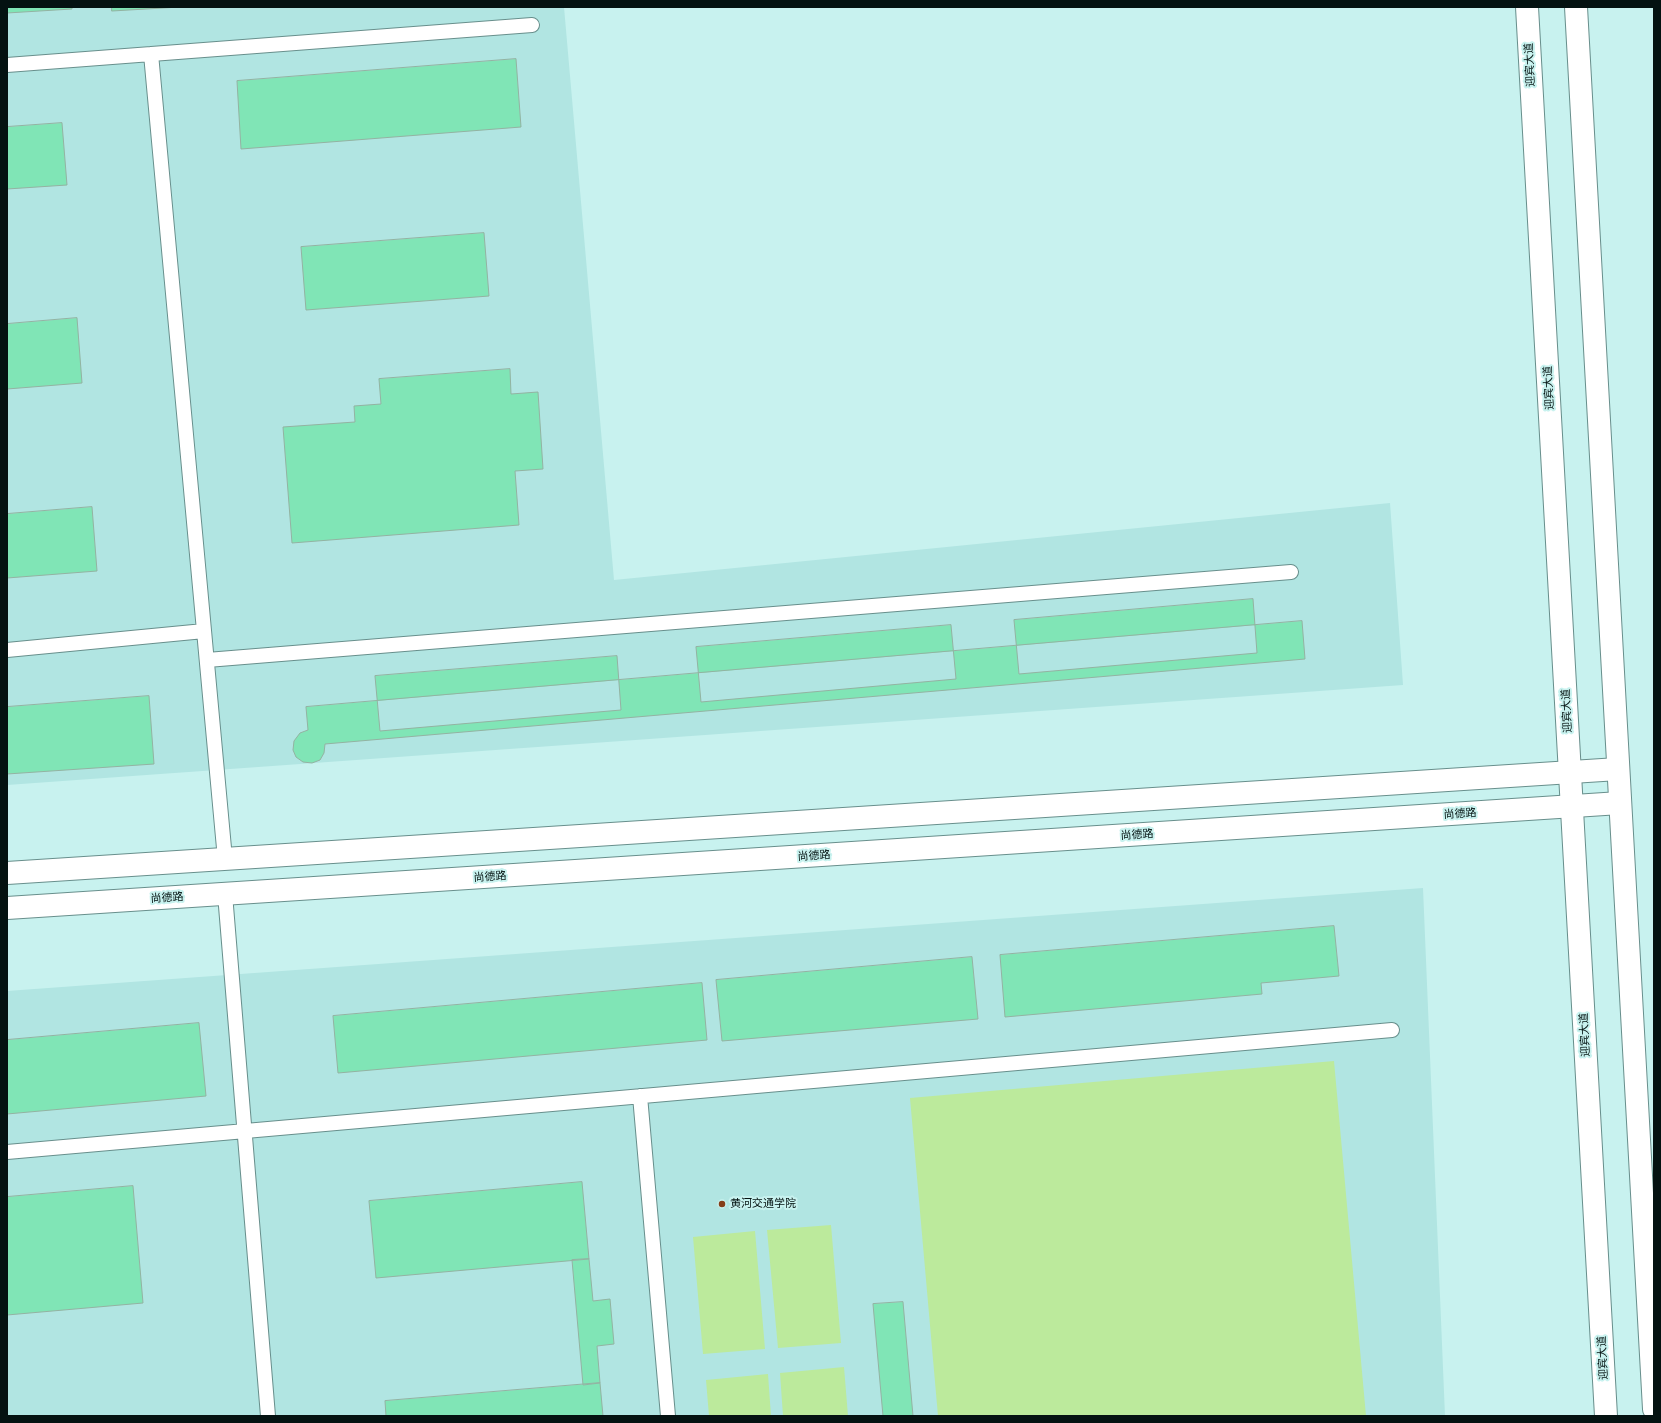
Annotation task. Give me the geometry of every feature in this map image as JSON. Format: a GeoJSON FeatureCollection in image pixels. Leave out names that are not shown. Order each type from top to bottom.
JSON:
{"type":"FeatureCollection","features":[{"type":"Feature","properties":{"kind":"main road","name":"迎宾大道"},"geometry":{"type":"LineString","coordinates":[[1527,7],[1606,1416]]}},
{"type":"Feature","properties":{"kind":"main road"},"geometry":{"type":"LineString","coordinates":[[1576,7],[1654,1409]]}},
{"type":"Feature","properties":{"kind":"main road"},"geometry":{"type":"LineString","coordinates":[[7,873],[1618,769]]}},
{"type":"Feature","properties":{"kind":"main road","name":"尚德路"},"geometry":{"type":"LineString","coordinates":[[7,908],[1620,803]]}},
{"type":"Feature","properties":{"kind":"lane"},"geometry":{"type":"LineString","coordinates":[[7,65],[532,25]]}},
{"type":"Feature","properties":{"kind":"lane"},"geometry":{"type":"LineString","coordinates":[[151,54],[225,859]]}},
{"type":"Feature","properties":{"kind":"lane"},"geometry":{"type":"LineString","coordinates":[[207,660],[1291,572]]}},
{"type":"Feature","properties":{"kind":"lane"},"geometry":{"type":"LineString","coordinates":[[7,650],[204,631]]}},
{"type":"Feature","properties":{"kind":"lane"},"geometry":{"type":"LineString","coordinates":[[225,894],[268,1416]]}},
{"type":"Feature","properties":{"kind":"lane"},"geometry":{"type":"LineString","coordinates":[[7,1152],[1392,1030]]}},
{"type":"Feature","properties":{"kind":"lane"},"geometry":{"type":"LineString","coordinates":[[640,1096],[668,1416]]}},
{"type":"Feature","properties":{"kind":"shaded area"},"geometry":{"type":"Polygon","coordinates":[[[7,7],[564,7],[614,580],[1390,503],[1403,685],[7,785],[7,7]]]}},
{"type":"Feature","properties":{"kind":"shaded area","name":"黄河交通学院"},"geometry":{"type":"Polygon","coordinates":[[[1423,888],[1445,1416],[7,1416],[7,991],[1423,888]]]}},
{"type":"Feature","properties":{"kind":"green space"},"geometry":{"type":"Polygon","coordinates":[[[1334,1061],[1366,1416],[938,1416],[910,1098],[1334,1061]]]}},
{"type":"Feature","properties":{"kind":"green space"},"geometry":{"type":"Polygon","coordinates":[[[831,1225],[841,1343],[778,1348],[767,1230],[831,1225]]]}},
{"type":"Feature","properties":{"kind":"green space"},"geometry":{"type":"Polygon","coordinates":[[[755,1231],[765,1349],[703,1354],[693,1237],[755,1231]]]}},
{"type":"Feature","properties":{"kind":"green space"},"geometry":{"type":"Polygon","coordinates":[[[844,1367],[848,1416],[783,1416],[780,1373],[844,1367]]]}},
{"type":"Feature","properties":{"kind":"green space"},"geometry":{"type":"Polygon","coordinates":[[[768,1374],[771,1416],[709,1416],[706,1380],[768,1374]]]}},
{"type":"Feature","properties":{"kind":"building"},"geometry":{"type":"Polygon","coordinates":[[[7,7],[72,7],[72,9],[7,13],[7,7]]]}},
{"type":"Feature","properties":{"kind":"building"},"geometry":{"type":"Polygon","coordinates":[[[112,7],[180,7],[112,11],[112,7]]]}},
{"type":"Feature","properties":{"kind":"building"},"geometry":{"type":"Polygon","coordinates":[[[516,59],[521,127],[241,149],[237,81],[516,59]]]}},
{"type":"Feature","properties":{"kind":"building"},"geometry":{"type":"Polygon","coordinates":[[[62,123],[67,185],[7,189],[7,127],[62,123]]]}},
{"type":"Feature","properties":{"kind":"building"},"geometry":{"type":"Polygon","coordinates":[[[484,233],[489,296],[306,310],[301,247],[484,233]]]}},
{"type":"Feature","properties":{"kind":"building"},"geometry":{"type":"Polygon","coordinates":[[[77,318],[82,383],[7,389],[7,324],[77,318]]]}},
{"type":"Feature","properties":{"kind":"building"},"geometry":{"type":"Polygon","coordinates":[[[510,369],[511,394],[538,392],[543,469],[515,471],[519,525],[292,543],[283,427],[355,422],[354,406],[381,404],[379,379],[510,369]]]}},
{"type":"Feature","properties":{"kind":"building"},"geometry":{"type":"Polygon","coordinates":[[[92,507],[97,571],[7,578],[7,514],[92,507]]]}},
{"type":"Feature","properties":{"kind":"building"},"geometry":{"type":"Polygon","coordinates":[[[1253,599],[1257,653],[1019,674],[1014,620],[1253,599]]]}},
{"type":"Feature","properties":{"kind":"building"},"geometry":{"type":"Polygon","coordinates":[[[1302,621],[1305,659],[325,744],[324,753],[320,760],[312,763],[303,762],[296,757],[293,750],[294,741],[300,733],[308,730],[306,707],[1302,621]]]}},
{"type":"Feature","properties":{"kind":"building"},"geometry":{"type":"Polygon","coordinates":[[[951,625],[956,679],[701,702],[696,647],[951,625]]]}},
{"type":"Feature","properties":{"kind":"building"},"geometry":{"type":"Polygon","coordinates":[[[617,656],[621,710],[380,731],[375,676],[617,656]]]}},
{"type":"Feature","properties":{"kind":"building"},"geometry":{"type":"Polygon","coordinates":[[[149,696],[154,764],[7,774],[7,707],[149,696]]]}},
{"type":"Feature","properties":{"kind":"building"},"geometry":{"type":"Polygon","coordinates":[[[1334,926],[1339,976],[1261,983],[1262,994],[1005,1017],[1000,955],[1334,926]]]}},
{"type":"Feature","properties":{"kind":"building"},"geometry":{"type":"Polygon","coordinates":[[[972,957],[978,1019],[722,1041],[716,980],[972,957]]]}},
{"type":"Feature","properties":{"kind":"building"},"geometry":{"type":"Polygon","coordinates":[[[702,983],[707,1040],[338,1073],[333,1016],[702,983]]]}},
{"type":"Feature","properties":{"kind":"building"},"geometry":{"type":"Polygon","coordinates":[[[199,1023],[206,1096],[7,1114],[7,1040],[199,1023]]]}},
{"type":"Feature","properties":{"kind":"building"},"geometry":{"type":"Polygon","coordinates":[[[582,1182],[589,1259],[376,1278],[369,1201],[582,1182]]]}},
{"type":"Feature","properties":{"kind":"building"},"geometry":{"type":"Polygon","coordinates":[[[133,1186],[143,1303],[7,1315],[7,1197],[133,1186]]]}},
{"type":"Feature","properties":{"kind":"building"},"geometry":{"type":"Polygon","coordinates":[[[589,1259],[593,1301],[610,1299],[614,1344],[597,1346],[600,1383],[583,1385],[572,1260],[589,1259]]]}},
{"type":"Feature","properties":{"kind":"building"},"geometry":{"type":"Polygon","coordinates":[[[903,1302],[913,1416],[883,1416],[873,1304],[903,1302]]]}},
{"type":"Feature","properties":{"kind":"building"},"geometry":{"type":"Polygon","coordinates":[[[600,1383],[603,1416],[386,1416],[385,1401],[600,1383]]]}},
{"type":"Feature","properties":{"kind":"place","name":"黄河交通学院"},"geometry":{"type":"Point","coordinates":[722,1204]}}]}
